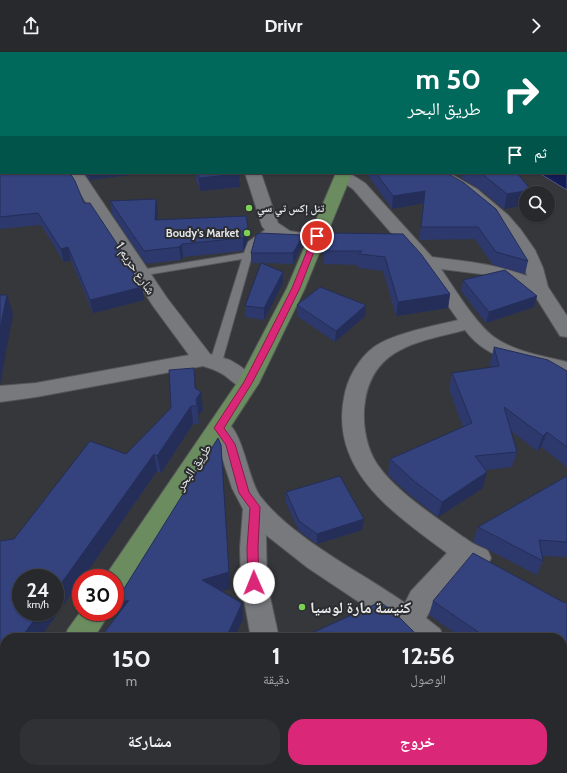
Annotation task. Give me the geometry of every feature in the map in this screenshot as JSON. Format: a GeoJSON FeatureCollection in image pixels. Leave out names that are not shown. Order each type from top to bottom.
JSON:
{"type":"FeatureCollection","features":[{"type":"Feature","properties":{"kind":"main road","name":"طريق البحر"},"geometry":{"type":"LineString","coordinates":[[124,570],[248,383],[321,238],[344,175]]}},
{"type":"Feature","properties":{"kind":"main road"},"geometry":{"type":"LineString","coordinates":[[81,633],[90,621]]}},
{"type":"Feature","properties":{"kind":"street","name":"شارع حريم 1"},"geometry":{"type":"LineString","coordinates":[[76,174],[160,302],[209,360]]}},
{"type":"Feature","properties":{"kind":"street"},"geometry":{"type":"LineString","coordinates":[[253,174],[268,223],[272,228],[289,238],[321,238]]}},
{"type":"Feature","properties":{"kind":"street"},"geometry":{"type":"LineString","coordinates":[[439,174],[470,192],[501,218],[516,235],[534,267],[539,287],[567,332]]}},
{"type":"Feature","properties":{"kind":"street"},"geometry":{"type":"LineString","coordinates":[[344,175],[359,186],[426,262],[479,336],[503,350],[567,369]]}},
{"type":"Feature","properties":{"kind":"street"},"geometry":{"type":"LineString","coordinates":[[378,235],[401,234]]}},
{"type":"Feature","properties":{"kind":"street"},"geometry":{"type":"LineString","coordinates":[[426,262],[489,270],[506,274],[539,287]]}},
{"type":"Feature","properties":{"kind":"street"},"geometry":{"type":"LineString","coordinates":[[470,323],[437,330],[391,346],[375,357],[366,367],[356,388],[353,426],[354,441],[364,462],[376,479],[399,501],[465,552],[497,568]]}},
{"type":"Feature","properties":{"kind":"street"},"geometry":{"type":"LineString","coordinates":[[0,394],[36,390],[209,360],[230,368],[248,383]]}},
{"type":"Feature","properties":{"kind":"street"},"geometry":{"type":"LineString","coordinates":[[219,428],[231,444],[244,493],[255,507],[279,531],[315,558],[410,621],[424,633]]}},
{"type":"Feature","properties":{"kind":"street"},"geometry":{"type":"LineString","coordinates":[[255,507],[253,548],[254,583],[264,633]]}},
{"type":"Feature","properties":{"kind":"street"},"geometry":{"type":"LineString","coordinates":[[410,621],[422,600],[465,552]]}},
{"type":"Feature","properties":{"kind":"lane"},"geometry":{"type":"LineString","coordinates":[[209,360],[251,244],[265,235],[272,228]]}},
{"type":"Feature","properties":{"kind":"lane"},"geometry":{"type":"LineString","coordinates":[[140,273],[248,255]]}},
{"type":"Feature","properties":{"kind":"shaded area"},"geometry":{"type":"Polygon","coordinates":[[[541,174],[567,174],[567,190],[541,174]]]}},
{"type":"Feature","properties":{"kind":"building"},"geometry":{"type":"Polygon","coordinates":[[[0,174],[71,174],[84,203],[90,203],[123,253],[121,254],[142,287],[90,300],[68,247],[61,249],[38,213],[0,217],[0,174]]]}},
{"type":"Feature","properties":{"kind":"building"},"geometry":{"type":"Polygon","coordinates":[[[197,174],[239,174],[199,178],[197,174]]]}},
{"type":"Feature","properties":{"kind":"building"},"geometry":{"type":"Polygon","coordinates":[[[377,174],[449,174],[464,183],[496,209],[528,261],[496,252],[478,227],[421,227],[425,191],[393,196],[377,174]]]}},
{"type":"Feature","properties":{"kind":"building"},"geometry":{"type":"Polygon","coordinates":[[[482,174],[518,174],[528,186],[519,186],[519,192],[507,194],[482,174]]]}},
{"type":"Feature","properties":{"kind":"building"},"geometry":{"type":"Polygon","coordinates":[[[156,199],[155,220],[246,216],[248,227],[243,238],[182,244],[179,247],[144,251],[110,201],[156,199]]]}},
{"type":"Feature","properties":{"kind":"building"},"geometry":{"type":"Polygon","coordinates":[[[259,233],[303,235],[293,253],[251,253],[256,235],[259,233]]]}},
{"type":"Feature","properties":{"kind":"building"},"geometry":{"type":"Polygon","coordinates":[[[324,233],[403,234],[421,254],[450,294],[398,302],[385,257],[359,254],[362,251],[324,251],[324,233]]]}},
{"type":"Feature","properties":{"kind":"building"},"geometry":{"type":"Polygon","coordinates":[[[261,263],[283,272],[264,308],[245,306],[261,263]]]}},
{"type":"Feature","properties":{"kind":"building"},"geometry":{"type":"Polygon","coordinates":[[[505,270],[537,296],[489,312],[463,280],[505,270]]]}},
{"type":"Feature","properties":{"kind":"building"},"geometry":{"type":"Polygon","coordinates":[[[320,287],[366,305],[336,331],[297,305],[320,287]]]}},
{"type":"Feature","properties":{"kind":"building"},"geometry":{"type":"Polygon","coordinates":[[[0,295],[7,295],[0,329],[0,295]]]}},
{"type":"Feature","properties":{"kind":"building"},"geometry":{"type":"Polygon","coordinates":[[[494,347],[548,360],[567,371],[567,447],[547,432],[543,436],[504,407],[517,452],[475,456],[487,472],[442,502],[414,481],[390,459],[472,423],[452,373],[499,366],[494,347]]]}},
{"type":"Feature","properties":{"kind":"building"},"geometry":{"type":"Polygon","coordinates":[[[194,368],[195,388],[201,392],[196,399],[197,406],[191,406],[157,456],[154,454],[64,579],[64,569],[12,569],[12,621],[33,621],[25,633],[0,633],[0,541],[14,539],[90,441],[126,454],[171,408],[169,370],[194,368]]]}},
{"type":"Feature","properties":{"kind":"building"},"geometry":{"type":"Polygon","coordinates":[[[218,438],[221,445],[229,572],[202,580],[242,603],[228,633],[104,633],[113,621],[124,621],[124,607],[129,600],[124,601],[124,589],[218,438]]]}},
{"type":"Feature","properties":{"kind":"building"},"geometry":{"type":"Polygon","coordinates":[[[340,476],[364,519],[317,534],[299,521],[286,492],[340,476]]]}},
{"type":"Feature","properties":{"kind":"building"},"geometry":{"type":"Polygon","coordinates":[[[567,476],[567,542],[539,540],[543,561],[478,527],[567,476]]]}},
{"type":"Feature","properties":{"kind":"building"},"geometry":{"type":"Polygon","coordinates":[[[473,553],[567,603],[567,633],[480,633],[433,601],[473,553]]]}},
{"type":"Feature","properties":{"kind":"building"},"geometry":{"type":"Polygon","coordinates":[[[380,602],[394,612],[415,633],[312,633],[380,602]]]}},
{"type":"Feature","properties":{"kind":"place","name":"تنل إكس تي سي"},"geometry":{"type":"Point","coordinates":[249,208]}},
{"type":"Feature","properties":{"kind":"place","name":"Boudy's Market"},"geometry":{"type":"Point","coordinates":[247,233]}},
{"type":"Feature","properties":{"kind":"place","name":"كنيسة مارة لوسيا"},"geometry":{"type":"Point","coordinates":[302,607]}},
{"type":"Feature","properties":{"kind":"route"},"geometry":{"type":"LineString","coordinates":[[254,583],[253,548],[255,507],[244,493],[231,444],[219,428],[248,383],[268,345],[296,288],[317,236]]}}]}
